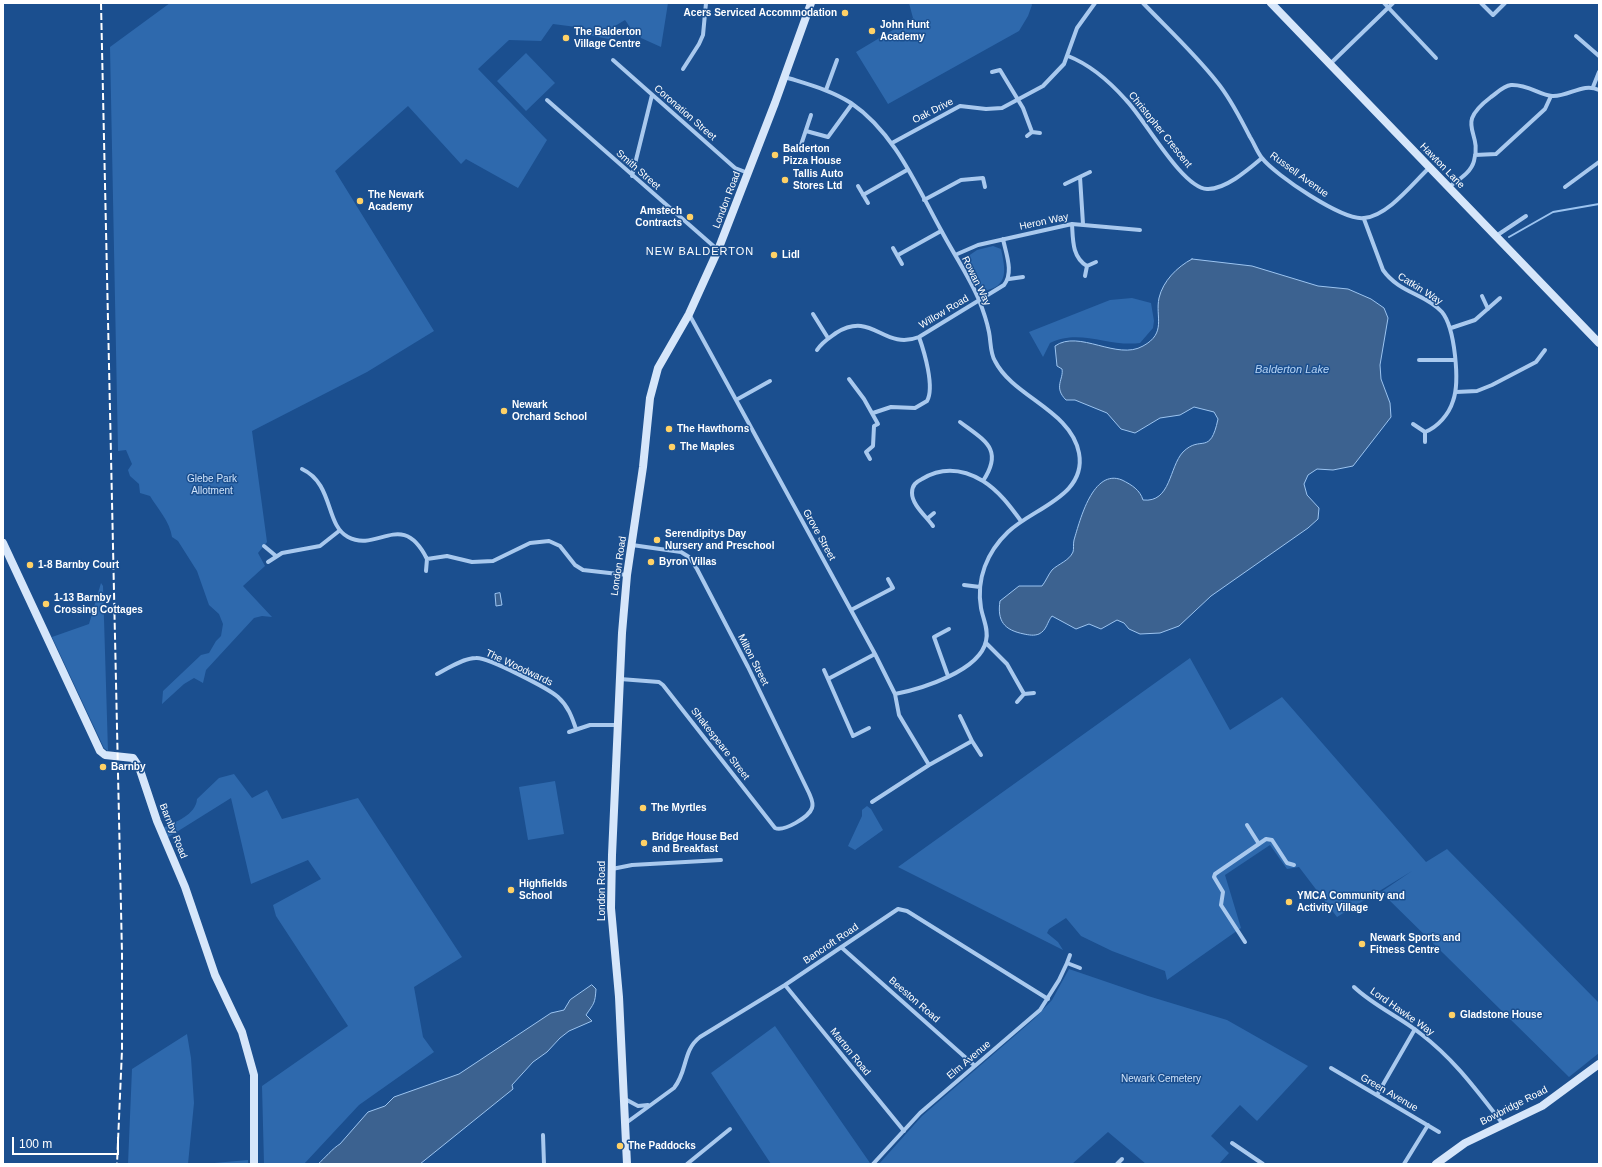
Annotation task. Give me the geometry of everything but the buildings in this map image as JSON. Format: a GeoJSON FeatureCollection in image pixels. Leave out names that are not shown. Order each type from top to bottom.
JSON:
{"type":"FeatureCollection","features":[{"type":"Feature","properties":{"kind":"street"},"geometry":{"type":"LineString","coordinates":[[683,69],[699,44],[702,35],[706,3]]}},
{"type":"Feature","properties":{"kind":"street","name":"London Road"},"geometry":{"type":"LineString","coordinates":[[627,1164],[619,997],[611,908],[612,869],[622,633],[628,575],[641,483],[651,386],[658,368],[689,314],[718,250],[811,3]]}},
{"type":"Feature","properties":{"kind":"street"},"geometry":{"type":"LineString","coordinates":[[1068,56],[1077,28],[1095,3]]}},
{"type":"Feature","properties":{"kind":"street","name":"Russell Avenue"},"geometry":{"type":"LineString","coordinates":[[1143,3],[1218,83],[1237,111],[1262,158],[1297,186],[1331,208],[1350,217],[1364,218]]}},
{"type":"Feature","properties":{"kind":"street","name":"Hawton Lane"},"geometry":{"type":"LineString","coordinates":[[1271,3],[1599,343]]}},
{"type":"Feature","properties":{"kind":"street"},"geometry":{"type":"LineString","coordinates":[[1384,3],[1436,58]]}},
{"type":"Feature","properties":{"kind":"street"},"geometry":{"type":"LineString","coordinates":[[1330,64],[1393,3]]}},
{"type":"Feature","properties":{"kind":"street"},"geometry":{"type":"LineString","coordinates":[[1481,3],[1493,15],[1505,3]]}},
{"type":"Feature","properties":{"kind":"street"},"geometry":{"type":"LineString","coordinates":[[1576,36],[1599,56]]}},
{"type":"Feature","properties":{"kind":"street","name":"Oak Drive"},"geometry":{"type":"LineString","coordinates":[[892,143],[960,106],[996,109],[1018,100],[1049,82],[1068,56]]}},
{"type":"Feature","properties":{"kind":"street","name":"Christopher Crescent"},"geometry":{"type":"LineString","coordinates":[[1068,56],[1084,62],[1127,100],[1159,145],[1195,186],[1207,189],[1219,187],[1242,174],[1262,158]]}},
{"type":"Feature","properties":{"kind":"street","name":"Coronation Street"},"geometry":{"type":"LineString","coordinates":[[613,60],[735,168],[748,173]]}},
{"type":"Feature","properties":{"kind":"street"},"geometry":{"type":"LineString","coordinates":[[826,90],[837,60]]}},
{"type":"Feature","properties":{"kind":"street"},"geometry":{"type":"LineString","coordinates":[[992,72],[1000,70],[1003,64]]}},
{"type":"Feature","properties":{"kind":"street"},"geometry":{"type":"LineString","coordinates":[[1000,70],[1018,100],[1032,132]]}},
{"type":"Feature","properties":{"kind":"street"},"geometry":{"type":"LineString","coordinates":[[1593,87],[1599,72]]}},
{"type":"Feature","properties":{"kind":"street","name":"Rowan Way"},"geometry":{"type":"LineString","coordinates":[[784,77],[826,90],[852,104],[879,126],[892,143],[979,300],[989,332],[994,360],[1007,377],[1063,423],[1074,440],[1079,453],[1080,466],[1078,475],[1070,489],[1007,532],[994,547],[987,560],[980,587],[981,607],[986,629],[986,643]]}},
{"type":"Feature","properties":{"kind":"street"},"geometry":{"type":"LineString","coordinates":[[1449,187],[1472,168],[1475,155],[1470,123],[1472,116],[1480,105],[1504,87],[1512,85],[1537,90],[1551,96],[1565,95],[1585,87],[1593,87],[1599,90]]}},
{"type":"Feature","properties":{"kind":"street"},"geometry":{"type":"LineString","coordinates":[[632,176],[652,95]]}},
{"type":"Feature","properties":{"kind":"street"},"geometry":{"type":"LineString","coordinates":[[1475,155],[1496,154],[1545,109],[1551,96]]}},
{"type":"Feature","properties":{"kind":"street","name":"Smith Street"},"geometry":{"type":"LineString","coordinates":[[547,100],[718,250]]}},
{"type":"Feature","properties":{"kind":"street"},"geometry":{"type":"LineString","coordinates":[[806,131],[828,138],[852,104]]}},
{"type":"Feature","properties":{"kind":"street"},"geometry":{"type":"LineString","coordinates":[[801,145],[811,115]]}},
{"type":"Feature","properties":{"kind":"street"},"geometry":{"type":"LineString","coordinates":[[1027,136],[1032,132],[1040,133]]}},
{"type":"Feature","properties":{"kind":"street"},"geometry":{"type":"LineString","coordinates":[[1565,186],[1599,162]]}},
{"type":"Feature","properties":{"kind":"street"},"geometry":{"type":"LineString","coordinates":[[1364,218],[1373,216],[1385,210],[1430,167]]}},
{"type":"Feature","properties":{"kind":"street"},"geometry":{"type":"LineString","coordinates":[[863,195],[907,170]]}},
{"type":"Feature","properties":{"kind":"street"},"geometry":{"type":"LineString","coordinates":[[1065,184],[1090,172]]}},
{"type":"Feature","properties":{"kind":"street"},"geometry":{"type":"LineString","coordinates":[[1080,177],[1083,224]]}},
{"type":"Feature","properties":{"kind":"street"},"geometry":{"type":"LineString","coordinates":[[924,200],[961,180],[983,178],[985,187]]}},
{"type":"Feature","properties":{"kind":"street"},"geometry":{"type":"LineString","coordinates":[[858,186],[868,203]]}},
{"type":"Feature","properties":{"kind":"street"},"geometry":{"type":"LineString","coordinates":[[1496,236],[1526,216]]}},
{"type":"Feature","properties":{"kind":"street","name":"Catkin Way"},"geometry":{"type":"LineString","coordinates":[[1364,218],[1383,270],[1388,277],[1404,290],[1438,309],[1451,328],[1455,360],[1456,392],[1453,402],[1441,422],[1425,432]]}},
{"type":"Feature","properties":{"kind":"street"},"geometry":{"type":"LineString","coordinates":[[1072,224],[1076,255],[1081,262],[1087,266]]}},
{"type":"Feature","properties":{"kind":"street","name":"Heron Way"},"geometry":{"type":"LineString","coordinates":[[955,255],[978,245],[1072,224],[1140,230]]}},
{"type":"Feature","properties":{"kind":"street"},"geometry":{"type":"LineString","coordinates":[[898,256],[941,231]]}},
{"type":"Feature","properties":{"kind":"street"},"geometry":{"type":"LineString","coordinates":[[1003,240],[1009,270],[1009,279],[1023,278]]}},
{"type":"Feature","properties":{"kind":"street"},"geometry":{"type":"LineString","coordinates":[[893,248],[902,264]]}},
{"type":"Feature","properties":{"kind":"street"},"geometry":{"type":"LineString","coordinates":[[1087,266],[1096,262]]}},
{"type":"Feature","properties":{"kind":"street"},"geometry":{"type":"LineString","coordinates":[[1085,276],[1087,266]]}},
{"type":"Feature","properties":{"kind":"street","name":"Willow Road"},"geometry":{"type":"LineString","coordinates":[[818,350],[828,338],[848,326],[859,325],[872,328],[894,339],[906,340],[919,337],[1004,285],[1009,279]]}},
{"type":"Feature","properties":{"kind":"street"},"geometry":{"type":"LineString","coordinates":[[1482,296],[1488,309]]}},
{"type":"Feature","properties":{"kind":"street"},"geometry":{"type":"LineString","coordinates":[[1451,328],[1475,320],[1500,298]]}},
{"type":"Feature","properties":{"kind":"street","name":"Grove Street"},"geometry":{"type":"LineString","coordinates":[[689,314],[875,654],[895,694],[899,715],[929,765]]}},
{"type":"Feature","properties":{"kind":"street"},"geometry":{"type":"LineString","coordinates":[[813,314],[828,338]]}},
{"type":"Feature","properties":{"kind":"street"},"geometry":{"type":"LineString","coordinates":[[873,413],[891,407],[915,408],[927,401],[929,393],[928,378],[919,337]]}},
{"type":"Feature","properties":{"kind":"street"},"geometry":{"type":"LineString","coordinates":[[1456,392],[1477,391],[1492,385],[1536,362],[1545,350]]}},
{"type":"Feature","properties":{"kind":"street"},"geometry":{"type":"LineString","coordinates":[[1419,360],[1455,360]]}},
{"type":"Feature","properties":{"kind":"street"},"geometry":{"type":"LineString","coordinates":[[849,379],[864,399],[878,424],[874,426],[873,446],[866,452],[870,459]]}},
{"type":"Feature","properties":{"kind":"street"},"geometry":{"type":"LineString","coordinates":[[736,400],[770,381]]}},
{"type":"Feature","properties":{"kind":"street"},"geometry":{"type":"LineString","coordinates":[[966,426],[967,420]]}},
{"type":"Feature","properties":{"kind":"street"},"geometry":{"type":"LineString","coordinates":[[960,422],[984,441],[991,452],[992,464],[982,481]]}},
{"type":"Feature","properties":{"kind":"street"},"geometry":{"type":"LineString","coordinates":[[1413,424],[1425,432],[1424,442]]}},
{"type":"Feature","properties":{"kind":"street"},"geometry":{"type":"LineString","coordinates":[[302,469],[315,478],[323,489],[339,531],[349,538],[359,540],[396,534],[404,535],[420,546],[427,559],[426,571]]}},
{"type":"Feature","properties":{"kind":"street"},"geometry":{"type":"LineString","coordinates":[[933,526],[913,498],[913,486],[918,481],[943,470],[962,473],[982,481],[1001,496],[1021,521]]}},
{"type":"Feature","properties":{"kind":"street"},"geometry":{"type":"LineString","coordinates":[[928,518],[934,513]]}},
{"type":"Feature","properties":{"kind":"street"},"geometry":{"type":"LineString","coordinates":[[268,562],[276,556],[290,551],[317,547],[328,542],[339,531]]}},
{"type":"Feature","properties":{"kind":"street"},"geometry":{"type":"LineString","coordinates":[[427,559],[447,556],[472,562],[493,561],[530,544],[549,541],[560,546],[575,565],[583,570],[628,575]]}},
{"type":"Feature","properties":{"kind":"street","name":"Barnby Road"},"geometry":{"type":"LineString","coordinates":[[3,543],[100,751],[105,755],[133,758],[139,767],[161,834],[185,886],[215,975],[242,1032],[254,1075],[254,1164]]}},
{"type":"Feature","properties":{"kind":"street","name":"Milton Street"},"geometry":{"type":"LineString","coordinates":[[632,545],[681,552],[689,557],[697,569],[748,666],[812,802],[810,812],[798,821]]}},
{"type":"Feature","properties":{"kind":"street"},"geometry":{"type":"LineString","coordinates":[[264,546],[272,550],[276,556]]}},
{"type":"Feature","properties":{"kind":"street"},"geometry":{"type":"LineString","coordinates":[[850,610],[893,588],[888,579]]}},
{"type":"Feature","properties":{"kind":"street"},"geometry":{"type":"LineString","coordinates":[[964,585],[980,587]]}},
{"type":"Feature","properties":{"kind":"street"},"geometry":{"type":"LineString","coordinates":[[948,676],[934,637],[949,629]]}},
{"type":"Feature","properties":{"kind":"street"},"geometry":{"type":"LineString","coordinates":[[895,694],[921,689],[964,668],[976,659],[986,643],[1007,664],[1024,694]]}},
{"type":"Feature","properties":{"kind":"street"},"geometry":{"type":"LineString","coordinates":[[828,679],[875,654]]}},
{"type":"Feature","properties":{"kind":"street","name":"The Woodwards"},"geometry":{"type":"LineString","coordinates":[[437,674],[475,658],[488,661],[552,692],[564,703],[570,712],[576,729]]}},
{"type":"Feature","properties":{"kind":"street"},"geometry":{"type":"LineString","coordinates":[[824,670],[853,736],[869,728]]}},
{"type":"Feature","properties":{"kind":"street","name":"Shakespeare Street"},"geometry":{"type":"LineString","coordinates":[[620,679],[659,682],[683,709],[772,824],[780,830],[786,829],[798,821]]}},
{"type":"Feature","properties":{"kind":"street"},"geometry":{"type":"LineString","coordinates":[[1017,702],[1024,694],[1034,693]]}},
{"type":"Feature","properties":{"kind":"street"},"geometry":{"type":"LineString","coordinates":[[960,716],[972,741],[981,755]]}},
{"type":"Feature","properties":{"kind":"street"},"geometry":{"type":"LineString","coordinates":[[569,732],[596,725],[619,726]]}},
{"type":"Feature","properties":{"kind":"street"},"geometry":{"type":"LineString","coordinates":[[872,802],[929,765],[972,741]]}},
{"type":"Feature","properties":{"kind":"street"},"geometry":{"type":"LineString","coordinates":[[1247,825],[1259,844]]}},
{"type":"Feature","properties":{"kind":"street"},"geometry":{"type":"LineString","coordinates":[[1245,942],[1221,905],[1222,892],[1214,877],[1215,874],[1266,839],[1272,840],[1287,863],[1294,865]]}},
{"type":"Feature","properties":{"kind":"street"},"geometry":{"type":"LineString","coordinates":[[612,869],[632,865],[721,860]]}},
{"type":"Feature","properties":{"kind":"street","name":"Bancroft Road"},"geometry":{"type":"LineString","coordinates":[[626,1123],[680,1082],[684,1072],[688,1051],[694,1041],[785,985],[895,911],[902,909],[1048,999]]}},
{"type":"Feature","properties":{"kind":"street","name":"Beeston Road"},"geometry":{"type":"LineString","coordinates":[[841,947],[975,1066]]}},
{"type":"Feature","properties":{"kind":"street","name":"Elm Avenue"},"geometry":{"type":"LineString","coordinates":[[873,1164],[920,1112],[1032,1018],[1048,999],[1070,956]]}},
{"type":"Feature","properties":{"kind":"street"},"geometry":{"type":"LineString","coordinates":[[1067,963],[1080,968]]}},
{"type":"Feature","properties":{"kind":"street","name":"Marton Road"},"geometry":{"type":"LineString","coordinates":[[785,985],[904,1130]]}},
{"type":"Feature","properties":{"kind":"street","name":"Lord Hawke Way"},"geometry":{"type":"LineString","coordinates":[[1354,987],[1415,1029],[1450,1059],[1475,1087],[1503,1124]]}},
{"type":"Feature","properties":{"kind":"street"},"geometry":{"type":"LineString","coordinates":[[1377,1095],[1415,1029]]}},
{"type":"Feature","properties":{"kind":"street","name":"Bowbridge Road"},"geometry":{"type":"LineString","coordinates":[[1436,1164],[1465,1143],[1542,1106],[1599,1064]]}},
{"type":"Feature","properties":{"kind":"street","name":"Green Avenue"},"geometry":{"type":"LineString","coordinates":[[1331,1068],[1439,1132]]}},
{"type":"Feature","properties":{"kind":"street"},"geometry":{"type":"LineString","coordinates":[[624,1099],[638,1106],[649,1105]]}},
{"type":"Feature","properties":{"kind":"street"},"geometry":{"type":"LineString","coordinates":[[1404,1164],[1428,1126]]}},
{"type":"Feature","properties":{"kind":"street"},"geometry":{"type":"LineString","coordinates":[[687,1164],[730,1129]]}},
{"type":"Feature","properties":{"kind":"street"},"geometry":{"type":"LineString","coordinates":[[543,1135],[544,1164]]}},
{"type":"Feature","properties":{"kind":"street"},"geometry":{"type":"LineString","coordinates":[[1232,1143],[1263,1164]]}},
{"type":"Feature","properties":{"kind":"street"},"geometry":{"type":"LineString","coordinates":[[1117,1164],[1122,1159]]}},
{"type":"Feature","properties":{"kind":"green space","name":"The Newark Academy"},"geometry":{"type":"Polygon","coordinates":[[[170,3],[668,3],[661,47],[641,38],[638,28],[632,30],[625,20],[615,26],[609,39],[583,34],[584,28],[553,24],[541,41],[509,40],[478,69],[547,140],[518,188],[466,159],[461,164],[408,106],[335,171],[434,331],[367,372],[252,431],[267,542],[258,553],[265,566],[243,586],[272,617],[262,616],[254,618],[206,670],[203,683],[194,678],[184,684],[162,704],[163,691],[201,655],[209,653],[216,641],[221,636],[223,624],[219,614],[209,605],[197,571],[178,541],[172,537],[169,526],[163,516],[150,496],[140,493],[139,484],[130,476],[128,470],[132,464],[126,450],[118,451],[110,47],[170,3]]]}},
{"type":"Feature","properties":{"kind":"green space"},"geometry":{"type":"Polygon","coordinates":[[[909,3],[1031,3],[1032,5],[1028,16],[1019,31],[888,104],[856,52],[913,18],[909,3]]]}},
{"type":"Feature","properties":{"kind":"green space"},"geometry":{"type":"Polygon","coordinates":[[[526,53],[555,83],[526,111],[497,81],[526,53]]]}},
{"type":"Feature","properties":{"kind":"green space"},"geometry":{"type":"Polygon","coordinates":[[[993,246],[1001,249],[1004,263],[1004,276],[998,285],[992,289],[983,291],[979,287],[964,259],[977,250],[993,246]]]}},
{"type":"Feature","properties":{"kind":"green space"},"geometry":{"type":"Polygon","coordinates":[[[1132,298],[1151,303],[1154,321],[1153,328],[1140,343],[1128,344],[1083,337],[1072,337],[1050,343],[1043,357],[1029,332],[1110,300],[1132,298]]]}},
{"type":"Feature","properties":{"kind":"green space"},"geometry":{"type":"Polygon","coordinates":[[[101,583],[103,586],[108,751],[104,748],[52,637],[89,624],[101,583]]]}},
{"type":"Feature","properties":{"kind":"green space"},"geometry":{"type":"Polygon","coordinates":[[[1190,658],[1230,730],[1282,697],[1426,862],[1447,849],[1599,1003],[1599,1053],[1569,1077],[1381,892],[1412,871],[1337,917],[1299,867],[1287,869],[1270,845],[1225,875],[1241,928],[1167,980],[1165,971],[1112,951],[1081,936],[1066,918],[1049,929],[1047,933],[1058,942],[1063,950],[898,867],[1190,658]]]}},
{"type":"Feature","properties":{"kind":"green space"},"geometry":{"type":"Polygon","coordinates":[[[234,774],[252,798],[267,790],[282,819],[358,798],[462,957],[414,987],[423,1037],[434,1052],[359,1105],[304,1164],[264,1164],[262,1086],[348,1026],[276,916],[273,905],[321,879],[308,860],[251,884],[231,798],[167,838],[163,828],[189,814],[196,805],[197,799],[219,778],[234,774]]]}},
{"type":"Feature","properties":{"kind":"green space"},"geometry":{"type":"Polygon","coordinates":[[[555,781],[564,834],[528,840],[519,787],[555,781]]]}},
{"type":"Feature","properties":{"kind":"green space"},"geometry":{"type":"Polygon","coordinates":[[[867,806],[871,809],[883,830],[855,850],[848,846],[862,816],[862,810],[867,806]]]}},
{"type":"Feature","properties":{"kind":"green space","name":"Newark Cemetery"},"geometry":{"type":"Polygon","coordinates":[[[1069,969],[1148,996],[1227,1020],[1308,1066],[1257,1121],[1240,1105],[1211,1136],[1229,1153],[1219,1164],[1146,1164],[1108,1132],[1072,1164],[879,1164],[922,1116],[1034,1019],[1052,1000],[1069,969]]]}},
{"type":"Feature","properties":{"kind":"green space"},"geometry":{"type":"Polygon","coordinates":[[[775,1026],[870,1163],[869,1164],[771,1164],[711,1073],[775,1026]]]}},
{"type":"Feature","properties":{"kind":"green space"},"geometry":{"type":"Polygon","coordinates":[[[187,1034],[191,1058],[194,1103],[188,1164],[128,1164],[132,1069],[187,1034]]]}},
{"type":"Feature","properties":{"kind":"green space"},"geometry":{"type":"Polygon","coordinates":[[[248,1160],[248,1164],[203,1164],[248,1160]]]}},
{"type":"Feature","properties":{"kind":"water","name":"Balderton Lake"},"geometry":{"type":"Polygon","coordinates":[[[1192,259],[1252,266],[1318,286],[1348,289],[1371,299],[1384,308],[1388,318],[1380,365],[1381,379],[1390,403],[1391,417],[1353,466],[1333,470],[1317,469],[1308,475],[1304,484],[1307,495],[1319,508],[1318,519],[1308,528],[1211,596],[1179,626],[1160,633],[1140,634],[1129,629],[1124,623],[1117,620],[1101,629],[1089,624],[1076,629],[1052,616],[1045,628],[1039,634],[1028,635],[1011,630],[1003,624],[1001,619],[999,608],[1000,601],[1019,586],[1042,586],[1052,570],[1071,555],[1084,509],[1096,488],[1103,482],[1112,478],[1122,480],[1135,488],[1140,493],[1143,500],[1152,499],[1159,496],[1168,483],[1178,458],[1183,452],[1189,447],[1204,443],[1212,438],[1218,419],[1214,412],[1194,407],[1180,415],[1160,418],[1135,433],[1121,429],[1107,413],[1075,400],[1066,400],[1060,391],[1062,369],[1057,366],[1055,346],[1065,342],[1087,342],[1110,348],[1133,350],[1150,341],[1158,330],[1159,298],[1167,280],[1176,270],[1192,259]]]}},
{"type":"Feature","properties":{"kind":"water"},"geometry":{"type":"Polygon","coordinates":[[[500,593],[502,605],[496,606],[495,594],[500,593]]]}},
{"type":"Feature","properties":{"kind":"water"},"geometry":{"type":"Polygon","coordinates":[[[592,985],[596,989],[595,1001],[586,1015],[592,1021],[569,1031],[560,1038],[547,1052],[533,1062],[512,1085],[513,1089],[420,1164],[318,1164],[340,1144],[368,1112],[385,1106],[394,1097],[459,1074],[551,1013],[564,1010],[570,1000],[592,985]]]}},
{"type":"Feature","properties":{"kind":"waterway"},"geometry":{"type":"LineString","coordinates":[[1509,237],[1553,212],[1599,204]]}},
{"type":"Feature","properties":{"kind":"railway"},"geometry":{"type":"LineString","coordinates":[[101,3],[122,954],[122,1050],[117,1164]]}},
{"type":"Feature","properties":{"kind":"place","name":"Acers Serviced Accommodation"},"geometry":{"type":"Point","coordinates":[845,13]}},
{"type":"Feature","properties":{"kind":"place","name":"John Hunt Academy"},"geometry":{"type":"Point","coordinates":[872,31]}},
{"type":"Feature","properties":{"kind":"place","name":"The Balderton Village Centre"},"geometry":{"type":"Point","coordinates":[566,38]}},
{"type":"Feature","properties":{"kind":"place","name":"Balderton Pizza House"},"geometry":{"type":"Point","coordinates":[775,155]}},
{"type":"Feature","properties":{"kind":"place","name":"Tallis Auto Stores Ltd"},"geometry":{"type":"Point","coordinates":[785,180]}},
{"type":"Feature","properties":{"kind":"place","name":"The Newark Academy"},"geometry":{"type":"Point","coordinates":[360,201]}},
{"type":"Feature","properties":{"kind":"place","name":"Amstech Contracts"},"geometry":{"type":"Point","coordinates":[690,217]}},
{"type":"Feature","properties":{"kind":"place","name":"Lidl"},"geometry":{"type":"Point","coordinates":[774,255]}},
{"type":"Feature","properties":{"kind":"place","name":"Newark Orchard School"},"geometry":{"type":"Point","coordinates":[504,411]}},
{"type":"Feature","properties":{"kind":"place","name":"The Hawthorns"},"geometry":{"type":"Point","coordinates":[669,429]}},
{"type":"Feature","properties":{"kind":"place","name":"The Maples"},"geometry":{"type":"Point","coordinates":[672,447]}},
{"type":"Feature","properties":{"kind":"place","name":"Serendipitys Day Nursery and Preschool"},"geometry":{"type":"Point","coordinates":[657,540]}},
{"type":"Feature","properties":{"kind":"place","name":"Byron Villas"},"geometry":{"type":"Point","coordinates":[651,562]}},
{"type":"Feature","properties":{"kind":"place","name":"1-8 Barnby Court"},"geometry":{"type":"Point","coordinates":[30,565]}},
{"type":"Feature","properties":{"kind":"place","name":"1-13 Barnby Crossing Cottages"},"geometry":{"type":"Point","coordinates":[46,604]}},
{"type":"Feature","properties":{"kind":"place","name":"Barnby"},"geometry":{"type":"Point","coordinates":[103,767]}},
{"type":"Feature","properties":{"kind":"place","name":"The Myrtles"},"geometry":{"type":"Point","coordinates":[643,808]}},
{"type":"Feature","properties":{"kind":"place","name":"Bridge House Bed and Breakfast"},"geometry":{"type":"Point","coordinates":[644,843]}},
{"type":"Feature","properties":{"kind":"place","name":"Highfields School"},"geometry":{"type":"Point","coordinates":[511,890]}},
{"type":"Feature","properties":{"kind":"place","name":"YMCA Community and Activity Village"},"geometry":{"type":"Point","coordinates":[1289,902]}},
{"type":"Feature","properties":{"kind":"place","name":"Newark Sports and Fitness Centre"},"geometry":{"type":"Point","coordinates":[1362,944]}},
{"type":"Feature","properties":{"kind":"place","name":"Gladstone House"},"geometry":{"type":"Point","coordinates":[1452,1015]}},
{"type":"Feature","properties":{"kind":"place","name":"The Paddocks"},"geometry":{"type":"Point","coordinates":[620,1146]}},
{"type":"Feature","properties":{"kind":"district","name":"NEW BALDERTON"},"geometry":{"type":"Point","coordinates":[700,252]}},
{"type":"Feature","properties":{"kind":"park label","name":"Glebe Park Allotment"},"geometry":{"type":"Point","coordinates":[212,484]}}]}
